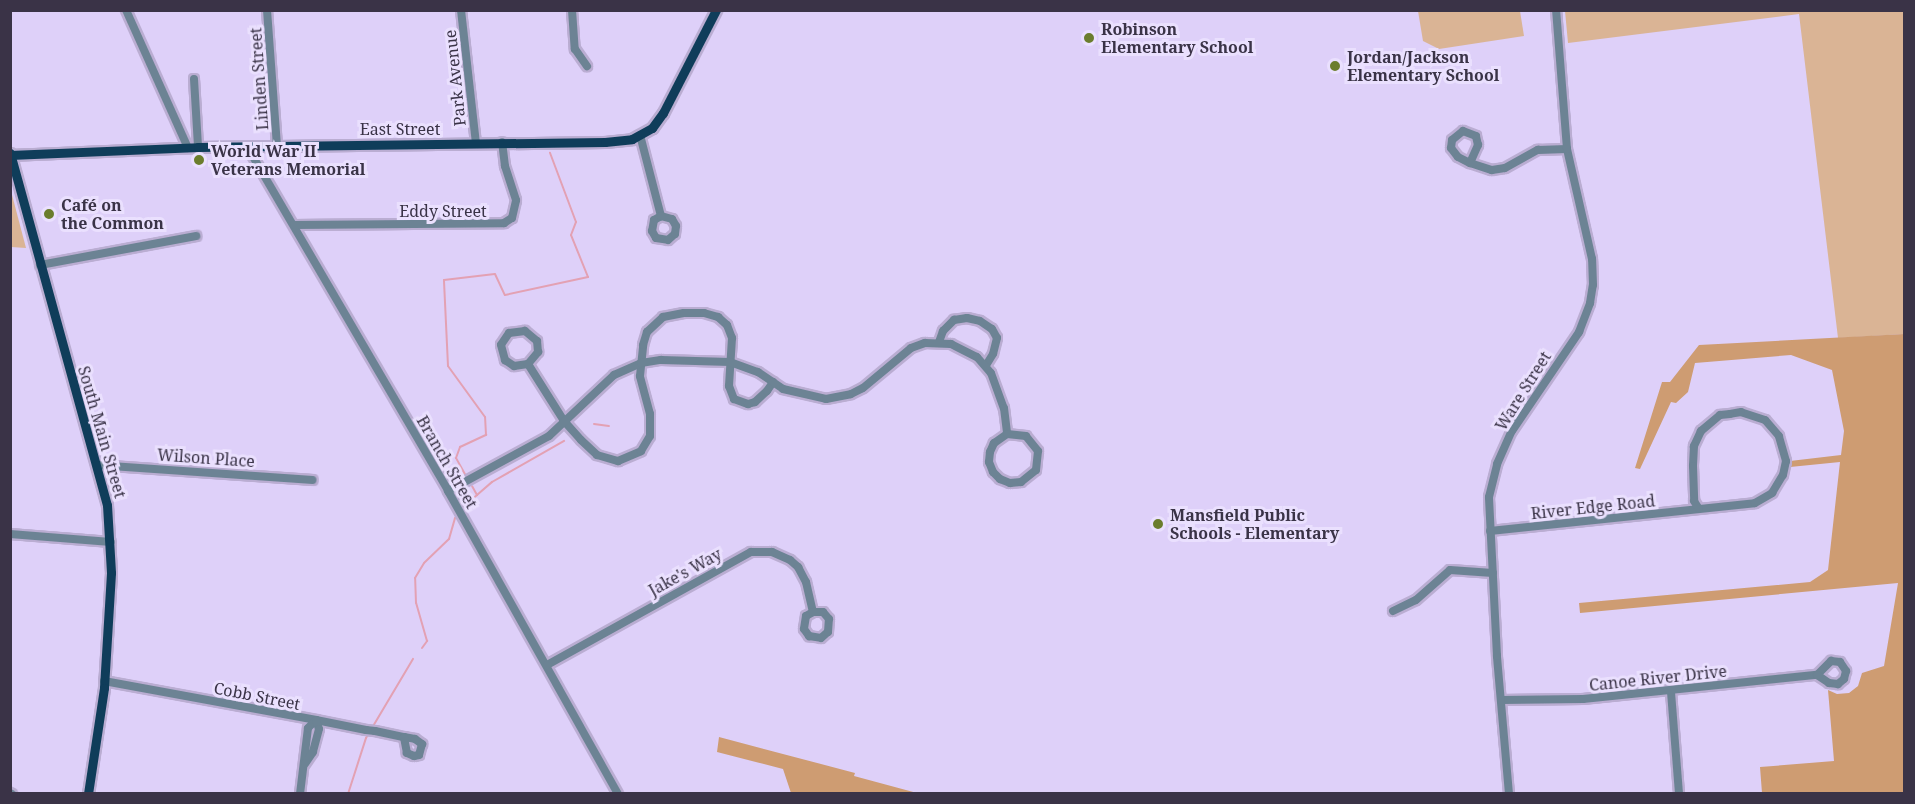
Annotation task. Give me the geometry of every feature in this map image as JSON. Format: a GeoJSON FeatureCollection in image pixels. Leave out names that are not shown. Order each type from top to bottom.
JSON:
{"type":"FeatureCollection","features":[{"type":"Feature","properties":{"kind":"main road"},"geometry":{"type":"LineString","coordinates":[[640,135],[652,128],[663,113],[716,10]]}},
{"type":"Feature","properties":{"kind":"main road","name":"East Street"},"geometry":{"type":"LineString","coordinates":[[11,154],[277,145],[605,142],[640,135]]}},
{"type":"Feature","properties":{"kind":"main road","name":"South Main Street"},"geometry":{"type":"LineString","coordinates":[[11,154],[107,505],[111,542],[104,681],[88,794]]}},
{"type":"Feature","properties":{"kind":"street"},"geometry":{"type":"LineString","coordinates":[[126,10],[193,147]]}},
{"type":"Feature","properties":{"kind":"street","name":"Linden Street"},"geometry":{"type":"LineString","coordinates":[[267,10],[277,145]]}},
{"type":"Feature","properties":{"kind":"street","name":"Park Avenue"},"geometry":{"type":"LineString","coordinates":[[461,10],[476,143]]}},
{"type":"Feature","properties":{"kind":"street"},"geometry":{"type":"LineString","coordinates":[[572,10],[575,49],[587,66]]}},
{"type":"Feature","properties":{"kind":"street","name":"Ware Street"},"geometry":{"type":"LineString","coordinates":[[1509,794],[1489,498],[1497,464],[1512,432],[1579,332],[1590,303],[1592,260],[1567,149],[1556,10]]}},
{"type":"Feature","properties":{"kind":"street"},"geometry":{"type":"LineString","coordinates":[[193,147],[194,79]]}},
{"type":"Feature","properties":{"kind":"street"},"geometry":{"type":"LineString","coordinates":[[640,135],[661,216]]}},
{"type":"Feature","properties":{"kind":"street","name":"Eddy Street"},"geometry":{"type":"LineString","coordinates":[[294,225],[504,223],[512,218],[516,200],[505,166],[502,142]]}},
{"type":"Feature","properties":{"kind":"street","name":"Branch Street"},"geometry":{"type":"LineString","coordinates":[[250,146],[252,154],[448,490],[618,794]]}},
{"type":"Feature","properties":{"kind":"street"},"geometry":{"type":"LineString","coordinates":[[1470,163],[1492,170],[1505,168],[1538,150],[1567,149]]}},
{"type":"Feature","properties":{"kind":"street"},"geometry":{"type":"LineString","coordinates":[[40,265],[196,236]]}},
{"type":"Feature","properties":{"kind":"street"},"geometry":{"type":"LineString","coordinates":[[528,364],[564,421],[591,450],[604,459],[625,460],[641,451],[647,444],[652,426],[640,376],[644,339],[651,325],[663,317],[693,312],[718,316],[727,325],[732,338],[729,392],[738,402],[755,402],[767,391],[772,382]]}},
{"type":"Feature","properties":{"kind":"street"},"geometry":{"type":"LineString","coordinates":[[939,342],[943,331],[954,320],[967,318],[980,321],[992,329],[997,338],[993,354],[986,365]]}},
{"type":"Feature","properties":{"kind":"street"},"geometry":{"type":"LineString","coordinates":[[525,331],[537,341],[538,352],[528,364],[513,366],[502,356],[503,340],[509,333],[525,331]]}},
{"type":"Feature","properties":{"kind":"street"},"geometry":{"type":"LineString","coordinates":[[448,490],[536,444],[614,375],[641,363],[661,360],[730,362],[751,369],[783,389],[813,398],[844,396],[863,388],[911,348],[939,342],[965,350],[986,365],[999,393],[1007,434]]}},
{"type":"Feature","properties":{"kind":"street","name":"River Edge Road"},"geometry":{"type":"LineString","coordinates":[[1490,531],[1699,509],[1755,503],[1772,493],[1783,474],[1786,461],[1779,436],[1765,420],[1741,412],[1720,416],[1701,431],[1694,446],[1693,466],[1694,501],[1699,509]]}},
{"type":"Feature","properties":{"kind":"street"},"geometry":{"type":"LineString","coordinates":[[1007,434],[1026,436],[1038,451],[1036,470],[1021,482],[1010,483],[1000,479],[990,467],[991,447],[1007,434]]}},
{"type":"Feature","properties":{"kind":"street","name":"Wilson Place"},"geometry":{"type":"LineString","coordinates":[[97,465],[312,480]]}},
{"type":"Feature","properties":{"kind":"street"},"geometry":{"type":"LineString","coordinates":[[10,534],[111,542]]}},
{"type":"Feature","properties":{"kind":"street","name":"Jake's Way"},"geometry":{"type":"LineString","coordinates":[[547,665],[751,552],[781,555],[798,567],[806,582],[813,612]]}},
{"type":"Feature","properties":{"kind":"street"},"geometry":{"type":"LineString","coordinates":[[1393,611],[1416,600],[1445,574],[1493,573]]}},
{"type":"Feature","properties":{"kind":"street","name":"Canoe River Drive"},"geometry":{"type":"LineString","coordinates":[[1501,700],[1583,699],[1671,692],[1817,675]]}},
{"type":"Feature","properties":{"kind":"street","name":"Cobb Street"},"geometry":{"type":"LineString","coordinates":[[104,681],[404,736]]}},
{"type":"Feature","properties":{"kind":"street"},"geometry":{"type":"LineString","coordinates":[[1671,692],[1679,794]]}},
{"type":"Feature","properties":{"kind":"street"},"geometry":{"type":"LineString","coordinates":[[300,794],[308,728],[315,720]]}},
{"type":"Feature","properties":{"kind":"shaded area"},"geometry":{"type":"Polygon","coordinates":[[[1418,11],[1520,11],[1524,36],[1439,49],[1423,41],[1418,11]]]}},
{"type":"Feature","properties":{"kind":"shaded area"},"geometry":{"type":"Polygon","coordinates":[[[1565,11],[1904,11],[1904,334],[1838,338],[1799,14],[1568,43],[1565,11]]]}},
{"type":"Feature","properties":{"kind":"shaded area"},"geometry":{"type":"Polygon","coordinates":[[[11,191],[26,248],[11,247],[11,191]]]}},
{"type":"Feature","properties":{"kind":"shaded area"},"geometry":{"type":"Polygon","coordinates":[[[1904,334],[1904,793],[1762,793],[1760,767],[1834,761],[1828,690],[1837,694],[1849,693],[1858,686],[1862,673],[1884,666],[1898,583],[1580,613],[1579,603],[1810,582],[1828,570],[1840,462],[1790,467],[1790,461],[1841,455],[1844,431],[1832,370],[1791,355],[1695,363],[1688,392],[1676,403],[1671,402],[1640,469],[1635,468],[1662,382],[1670,382],[1699,345],[1904,334]]]}},
{"type":"Feature","properties":{"kind":"shaded area"},"geometry":{"type":"Polygon","coordinates":[[[719,737],[855,773],[854,776],[917,793],[791,793],[783,769],[717,752],[719,737]]]}},
{"type":"Feature","properties":{"kind":"waterway"},"geometry":{"type":"LineString","coordinates":[[466,476],[456,458],[460,447],[486,435],[485,417],[448,366],[444,280],[495,274],[505,295],[588,277],[571,235],[576,222],[550,153]]}},
{"type":"Feature","properties":{"kind":"waterway"},"geometry":{"type":"LineString","coordinates":[[594,424],[609,426]]}},
{"type":"Feature","properties":{"kind":"waterway"},"geometry":{"type":"LineString","coordinates":[[477,495],[492,482],[564,441]]}},
{"type":"Feature","properties":{"kind":"waterway"},"geometry":{"type":"LineString","coordinates":[[463,506],[477,495],[472,486]]}},
{"type":"Feature","properties":{"kind":"waterway"},"geometry":{"type":"LineString","coordinates":[[422,648],[427,641],[416,603],[415,578],[424,563],[449,539],[455,518]]}},
{"type":"Feature","properties":{"kind":"waterway"},"geometry":{"type":"LineString","coordinates":[[348,794],[366,738],[413,659]]}},
{"type":"Feature","properties":{"kind":"place","name":"Robinson Elementary School"},"geometry":{"type":"Point","coordinates":[1089,38]}},
{"type":"Feature","properties":{"kind":"place","name":"Jordan/Jackson Elementary School"},"geometry":{"type":"Point","coordinates":[1335,66]}},
{"type":"Feature","properties":{"kind":"place","name":"World War II Veterans Memorial"},"geometry":{"type":"Point","coordinates":[199,160]}},
{"type":"Feature","properties":{"kind":"place","name":"Café on the Common"},"geometry":{"type":"Point","coordinates":[49,214]}},
{"type":"Feature","properties":{"kind":"place","name":"Mansfield Public Schools - Elementary"},"geometry":{"type":"Point","coordinates":[1158,524]}}]}
